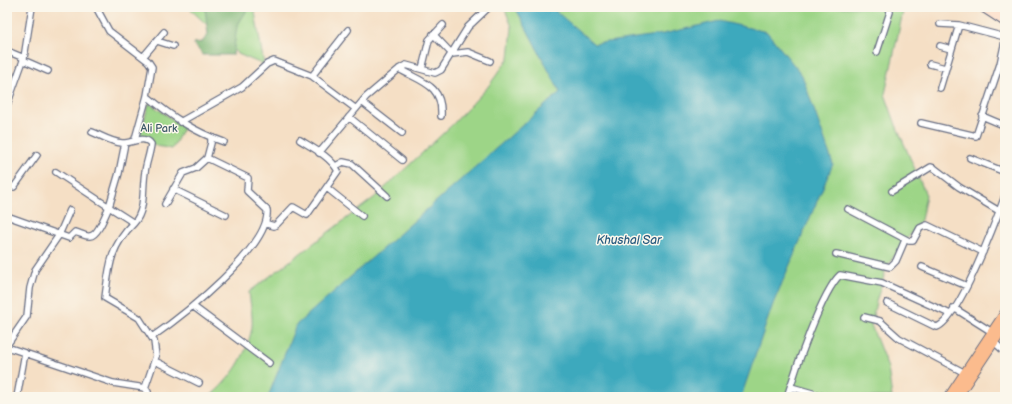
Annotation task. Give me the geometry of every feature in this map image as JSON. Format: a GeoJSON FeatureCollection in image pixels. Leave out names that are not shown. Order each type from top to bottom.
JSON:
{"type":"FeatureCollection","features":[{"type":"Feature","properties":{"kind":"main road"},"geometry":{"type":"LineString","coordinates":[[982,7],[1005,22]]}},
{"type":"Feature","properties":{"kind":"main road"},"geometry":{"type":"LineString","coordinates":[[994,7],[1005,14]]}},
{"type":"Feature","properties":{"kind":"main road"},"geometry":{"type":"LineString","coordinates":[[949,397],[1005,313]]}},
{"type":"Feature","properties":{"kind":"main road"},"geometry":{"type":"LineString","coordinates":[[957,397],[1005,324]]}},
{"type":"Feature","properties":{"kind":"street"},"geometry":{"type":"LineString","coordinates":[[7,105],[23,59],[32,7]]}},
{"type":"Feature","properties":{"kind":"street"},"geometry":{"type":"LineString","coordinates":[[96,7],[109,30],[143,57],[152,67],[147,96],[135,139]]}},
{"type":"Feature","properties":{"kind":"street"},"geometry":{"type":"LineString","coordinates":[[319,153],[362,102],[399,69],[406,65],[439,72],[468,28],[489,7]]}},
{"type":"Feature","properties":{"kind":"street"},"geometry":{"type":"LineString","coordinates":[[877,52],[890,12],[889,7]]}},
{"type":"Feature","properties":{"kind":"street"},"geometry":{"type":"LineString","coordinates":[[940,24],[959,25],[1005,37]]}},
{"type":"Feature","properties":{"kind":"street"},"geometry":{"type":"LineString","coordinates":[[422,69],[426,49],[433,34],[443,25]]}},
{"type":"Feature","properties":{"kind":"street"},"geometry":{"type":"LineString","coordinates":[[940,88],[959,25]]}},
{"type":"Feature","properties":{"kind":"street"},"geometry":{"type":"LineString","coordinates":[[312,76],[348,30]]}},
{"type":"Feature","properties":{"kind":"street"},"geometry":{"type":"LineString","coordinates":[[143,57],[164,32]]}},
{"type":"Feature","properties":{"kind":"street"},"geometry":{"type":"LineString","coordinates":[[433,34],[452,54]]}},
{"type":"Feature","properties":{"kind":"street"},"geometry":{"type":"LineString","coordinates":[[157,41],[173,46]]}},
{"type":"Feature","properties":{"kind":"street"},"geometry":{"type":"LineString","coordinates":[[921,123],[976,136],[1000,64],[1005,41]]}},
{"type":"Feature","properties":{"kind":"street"},"geometry":{"type":"LineString","coordinates":[[940,46],[951,49]]}},
{"type":"Feature","properties":{"kind":"street"},"geometry":{"type":"LineString","coordinates":[[7,52],[48,71]]}},
{"type":"Feature","properties":{"kind":"street"},"geometry":{"type":"LineString","coordinates":[[452,54],[468,52],[490,61]]}},
{"type":"Feature","properties":{"kind":"street"},"geometry":{"type":"LineString","coordinates":[[180,122],[242,87],[267,64],[274,61],[312,76],[356,109]]}},
{"type":"Feature","properties":{"kind":"street"},"geometry":{"type":"LineString","coordinates":[[930,64],[945,68]]}},
{"type":"Feature","properties":{"kind":"street"},"geometry":{"type":"LineString","coordinates":[[399,69],[432,88],[437,93],[441,98],[441,116]]}},
{"type":"Feature","properties":{"kind":"street"},"geometry":{"type":"LineString","coordinates":[[147,96],[180,122],[211,138],[224,142]]}},
{"type":"Feature","properties":{"kind":"street"},"geometry":{"type":"LineString","coordinates":[[362,102],[402,133]]}},
{"type":"Feature","properties":{"kind":"street"},"geometry":{"type":"LineString","coordinates":[[982,116],[1001,124],[1005,124]]}},
{"type":"Feature","properties":{"kind":"street"},"geometry":{"type":"LineString","coordinates":[[348,117],[402,160]]}},
{"type":"Feature","properties":{"kind":"street"},"geometry":{"type":"LineString","coordinates":[[92,132],[111,141],[125,143],[135,139],[148,141],[151,144],[145,170],[141,210],[138,219],[118,240],[114,250],[106,298],[139,318],[152,337],[156,348],[155,361],[144,388]]}},
{"type":"Feature","properties":{"kind":"street"},"geometry":{"type":"LineString","coordinates":[[166,204],[172,189],[183,173],[196,168],[206,158],[211,138]]}},
{"type":"Feature","properties":{"kind":"street"},"geometry":{"type":"LineString","coordinates":[[267,224],[274,226],[293,207],[307,215],[328,188],[338,171],[336,166],[300,140]]}},
{"type":"Feature","properties":{"kind":"street"},"geometry":{"type":"LineString","coordinates":[[7,216],[69,238],[75,232],[90,236],[94,235],[109,207],[119,173],[125,143]]}},
{"type":"Feature","properties":{"kind":"street"},"geometry":{"type":"LineString","coordinates":[[7,186],[14,187],[37,155]]}},
{"type":"Feature","properties":{"kind":"street"},"geometry":{"type":"LineString","coordinates":[[152,337],[194,307],[239,261],[267,224],[267,210],[247,191],[248,178],[206,158]]}},
{"type":"Feature","properties":{"kind":"street"},"geometry":{"type":"LineString","coordinates":[[970,158],[1005,172]]}},
{"type":"Feature","properties":{"kind":"street"},"geometry":{"type":"LineString","coordinates":[[336,166],[347,162],[352,164],[387,196]]}},
{"type":"Feature","properties":{"kind":"street"},"geometry":{"type":"LineString","coordinates":[[892,191],[907,180],[931,167],[959,187],[999,211]]}},
{"type":"Feature","properties":{"kind":"street"},"geometry":{"type":"LineString","coordinates":[[56,172],[134,223]]}},
{"type":"Feature","properties":{"kind":"street"},"geometry":{"type":"LineString","coordinates":[[328,188],[362,216]]}},
{"type":"Feature","properties":{"kind":"street"},"geometry":{"type":"LineString","coordinates":[[172,189],[226,215]]}},
{"type":"Feature","properties":{"kind":"street"},"geometry":{"type":"LineString","coordinates":[[887,303],[937,327],[941,325],[954,308],[967,286],[983,252],[1005,196]]}},
{"type":"Feature","properties":{"kind":"street"},"geometry":{"type":"LineString","coordinates":[[848,209],[905,240],[913,241],[920,228],[927,225],[983,252]]}},
{"type":"Feature","properties":{"kind":"street"},"geometry":{"type":"LineString","coordinates":[[70,210],[59,235],[35,270],[30,288],[27,316],[7,346],[113,383],[144,388],[148,392],[147,397]]}},
{"type":"Feature","properties":{"kind":"street"},"geometry":{"type":"LineString","coordinates":[[836,254],[890,267],[896,261],[905,240]]}},
{"type":"Feature","properties":{"kind":"street"},"geometry":{"type":"LineString","coordinates":[[922,267],[967,286]]}},
{"type":"Feature","properties":{"kind":"street"},"geometry":{"type":"LineString","coordinates":[[788,397],[816,318],[829,290],[840,275],[882,283],[950,314]]}},
{"type":"Feature","properties":{"kind":"street"},"geometry":{"type":"LineString","coordinates":[[194,307],[269,364]]}},
{"type":"Feature","properties":{"kind":"street"},"geometry":{"type":"LineString","coordinates":[[954,308],[992,332]]}},
{"type":"Feature","properties":{"kind":"street"},"geometry":{"type":"LineString","coordinates":[[864,317],[880,321],[899,338],[965,373]]}},
{"type":"Feature","properties":{"kind":"street"},"geometry":{"type":"LineString","coordinates":[[994,342],[1005,352]]}},
{"type":"Feature","properties":{"kind":"street"},"geometry":{"type":"LineString","coordinates":[[17,397],[25,353]]}},
{"type":"Feature","properties":{"kind":"street"},"geometry":{"type":"LineString","coordinates":[[155,361],[199,383]]}},
{"type":"Feature","properties":{"kind":"street"},"geometry":{"type":"LineString","coordinates":[[791,387],[826,397]]}},
{"type":"Feature","properties":{"kind":"green space"},"geometry":{"type":"Polygon","coordinates":[[[188,7],[256,7],[255,12],[264,65],[238,54],[188,7]]]}},
{"type":"Feature","properties":{"kind":"green space"},"geometry":{"type":"Polygon","coordinates":[[[205,7],[249,7],[237,26],[233,55],[203,55],[193,43],[202,42],[208,35],[205,7]]]}},
{"type":"Feature","properties":{"kind":"green space","name":"Khushal Sar"},"geometry":{"type":"Polygon","coordinates":[[[504,7],[904,7],[885,94],[896,125],[926,195],[921,220],[887,266],[871,325],[888,368],[892,397],[209,397],[231,375],[242,357],[250,338],[252,314],[249,292],[375,197],[452,125],[487,88],[509,58],[512,27],[504,7]]]}},
{"type":"Feature","properties":{"kind":"green space","name":"Ali Park"},"geometry":{"type":"Polygon","coordinates":[[[149,103],[184,127],[172,149],[157,146],[139,137],[149,103]]]}},
{"type":"Feature","properties":{"kind":"water","name":"Khushal Sar"},"geometry":{"type":"Polygon","coordinates":[[[515,7],[551,7],[594,44],[663,34],[719,21],[767,32],[802,75],[833,164],[773,304],[741,397],[268,397],[296,325],[560,92],[515,7]]]}}]}
